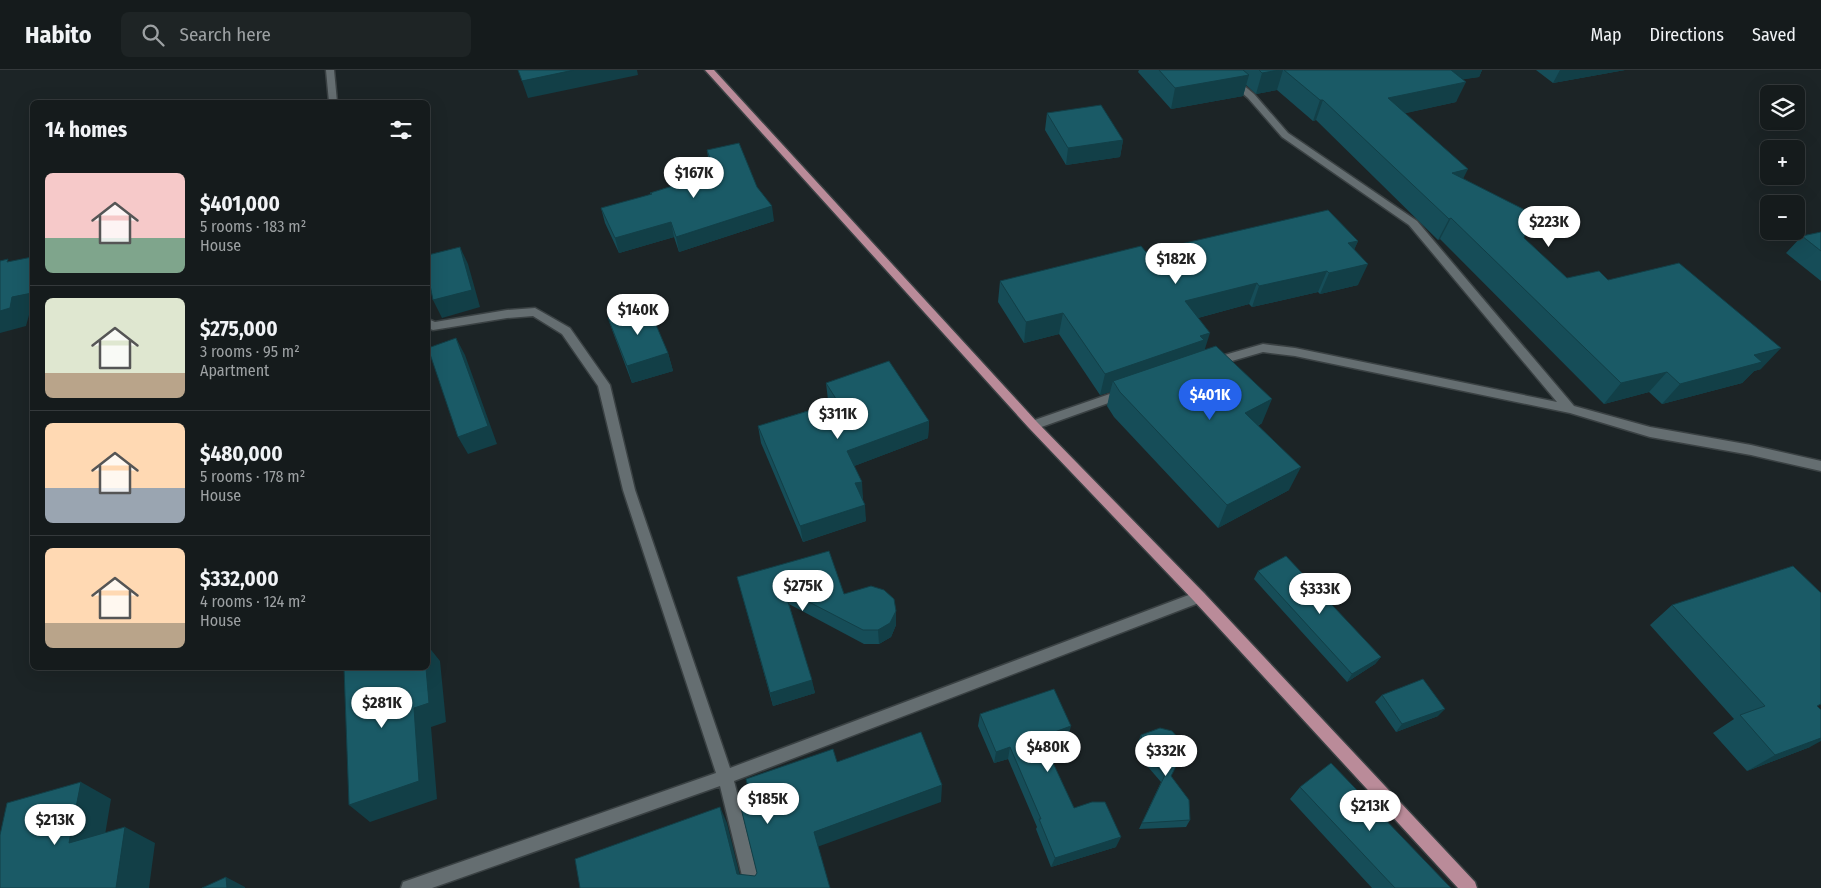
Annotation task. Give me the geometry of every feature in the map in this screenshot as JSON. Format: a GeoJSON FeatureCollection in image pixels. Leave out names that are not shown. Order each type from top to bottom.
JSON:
{"type":"FeatureCollection","features":[{"type":"Feature","properties":{"kind":"main road"},"geometry":{"type":"LineString","coordinates":[[709,70],[1033,425],[1199,597],[1468,888]]}},
{"type":"Feature","properties":{"kind":"street"},"geometry":{"type":"LineString","coordinates":[[330,70],[333,100]]}},
{"type":"Feature","properties":{"kind":"street"},"geometry":{"type":"LineString","coordinates":[[1220,70],[1251,96],[1285,135],[1413,223],[1570,409]]}},
{"type":"Feature","properties":{"kind":"street"},"geometry":{"type":"LineString","coordinates":[[430,324],[433,326],[507,314],[534,312],[566,331],[604,385],[629,490],[726,777],[753,888]]}},
{"type":"Feature","properties":{"kind":"street"},"geometry":{"type":"LineString","coordinates":[[1197,368],[1234,355],[1263,348],[1295,352],[1570,409],[1650,432],[1751,450],[1821,466]]}},
{"type":"Feature","properties":{"kind":"street"},"geometry":{"type":"LineString","coordinates":[[1033,425],[1134,390]]}},
{"type":"Feature","properties":{"kind":"street"},"geometry":{"type":"LineString","coordinates":[[410,888],[726,777],[1199,597]]}},
{"type":"Feature","properties":{"kind":"building"},"geometry":{"type":"Polygon","coordinates":[[[518,70],[574,70],[522,81],[518,70]]]}},
{"type":"Feature","properties":{"kind":"building"},"geometry":{"type":"Polygon","coordinates":[[[1159,70],[1243,70],[1249,75],[1175,88],[1159,70]]]}},
{"type":"Feature","properties":{"kind":"building"},"geometry":{"type":"Polygon","coordinates":[[[1259,70],[1279,70],[1262,73],[1259,70]]]}},
{"type":"Feature","properties":{"kind":"building"},"geometry":{"type":"Polygon","coordinates":[[[1284,70],[1451,70],[1466,82],[1388,98],[1468,169],[1452,173],[1531,213],[1524,238],[1567,278],[1599,271],[1608,280],[1679,263],[1781,348],[1754,355],[1762,362],[1680,384],[1667,372],[1621,383],[1451,218],[1449,219],[1323,100],[1320,100],[1284,70]]]}},
{"type":"Feature","properties":{"kind":"building"},"geometry":{"type":"Polygon","coordinates":[[[1101,105],[1123,140],[1068,148],[1047,113],[1101,105]]]}},
{"type":"Feature","properties":{"kind":"building"},"geometry":{"type":"Polygon","coordinates":[[[739,143],[757,187],[772,206],[676,237],[671,222],[615,238],[601,208],[652,194],[650,193],[715,173],[707,150],[739,143]]]}},
{"type":"Feature","properties":{"kind":"building"},"geometry":{"type":"Polygon","coordinates":[[[1328,210],[1358,241],[1348,243],[1368,264],[1259,286],[1257,283],[1185,301],[1210,333],[1200,336],[1204,340],[1105,374],[1063,313],[1026,322],[1000,281],[1141,246],[1146,252],[1328,210]]]}},
{"type":"Feature","properties":{"kind":"building"},"geometry":{"type":"Polygon","coordinates":[[[1821,232],[1821,251],[1805,238],[1805,235],[1821,232]]]}},
{"type":"Feature","properties":{"kind":"building"},"geometry":{"type":"Polygon","coordinates":[[[460,247],[472,290],[433,300],[430,285],[430,254],[460,247]]]}},
{"type":"Feature","properties":{"kind":"building"},"geometry":{"type":"Polygon","coordinates":[[[30,257],[30,293],[12,297],[10,308],[0,311],[0,261],[8,259],[7,262],[30,257]]]}},
{"type":"Feature","properties":{"kind":"building"},"geometry":{"type":"Polygon","coordinates":[[[648,306],[668,353],[627,366],[608,318],[648,306]]]}},
{"type":"Feature","properties":{"kind":"building"},"geometry":{"type":"Polygon","coordinates":[[[456,338],[488,426],[458,437],[430,354],[430,347],[456,338]]]}},
{"type":"Feature","properties":{"kind":"building"},"geometry":{"type":"Polygon","coordinates":[[[1216,346],[1272,399],[1245,413],[1301,467],[1227,505],[1120,392],[1113,381],[1216,346]]]}},
{"type":"Feature","properties":{"kind":"building"},"geometry":{"type":"Polygon","coordinates":[[[889,361],[929,421],[847,451],[862,482],[855,483],[865,505],[800,526],[758,426],[838,402],[826,383],[889,361]]]}},
{"type":"Feature","properties":{"kind":"building"},"geometry":{"type":"Polygon","coordinates":[[[829,551],[844,594],[871,586],[884,590],[894,599],[896,611],[890,623],[878,630],[863,630],[784,589],[812,680],[770,693],[737,577],[829,551]]]}},
{"type":"Feature","properties":{"kind":"building"},"geometry":{"type":"Polygon","coordinates":[[[1286,556],[1381,657],[1352,674],[1258,571],[1286,556]]]}},
{"type":"Feature","properties":{"kind":"building"},"geometry":{"type":"Polygon","coordinates":[[[1793,566],[1821,593],[1821,704],[1817,706],[1821,710],[1821,738],[1775,755],[1740,715],[1765,706],[1672,605],[1793,566]]]}},
{"type":"Feature","properties":{"kind":"building"},"geometry":{"type":"Polygon","coordinates":[[[344,670],[426,670],[429,703],[414,708],[419,781],[349,805],[344,670]]]}},
{"type":"Feature","properties":{"kind":"building"},"geometry":{"type":"Polygon","coordinates":[[[1423,679],[1445,709],[1402,724],[1382,695],[1423,679]]]}},
{"type":"Feature","properties":{"kind":"building"},"geometry":{"type":"Polygon","coordinates":[[[1054,689],[1071,726],[1041,737],[1074,808],[1092,802],[1105,802],[1121,837],[1055,858],[1039,819],[1041,819],[1010,747],[996,752],[980,714],[1054,689]]]}},
{"type":"Feature","properties":{"kind":"building"},"geometry":{"type":"Polygon","coordinates":[[[1160,728],[1172,731],[1181,741],[1183,753],[1171,776],[1189,800],[1190,820],[1142,823],[1165,775],[1145,754],[1141,735],[1160,728]]]}},
{"type":"Feature","properties":{"kind":"building"},"geometry":{"type":"Polygon","coordinates":[[[921,732],[942,785],[814,832],[830,888],[580,888],[575,859],[720,807],[737,874],[755,876],[757,873],[739,800],[750,796],[746,779],[833,749],[837,762],[921,732]]]}},
{"type":"Feature","properties":{"kind":"building"},"geometry":{"type":"Polygon","coordinates":[[[1331,763],[1451,888],[1395,888],[1300,787],[1331,763]]]}},
{"type":"Feature","properties":{"kind":"building"},"geometry":{"type":"Polygon","coordinates":[[[81,782],[69,843],[125,827],[116,888],[0,888],[0,835],[7,803],[81,782]]]}},
{"type":"Feature","properties":{"kind":"building"},"geometry":{"type":"Polygon","coordinates":[[[226,877],[227,888],[202,888],[226,877]]]}}]}
